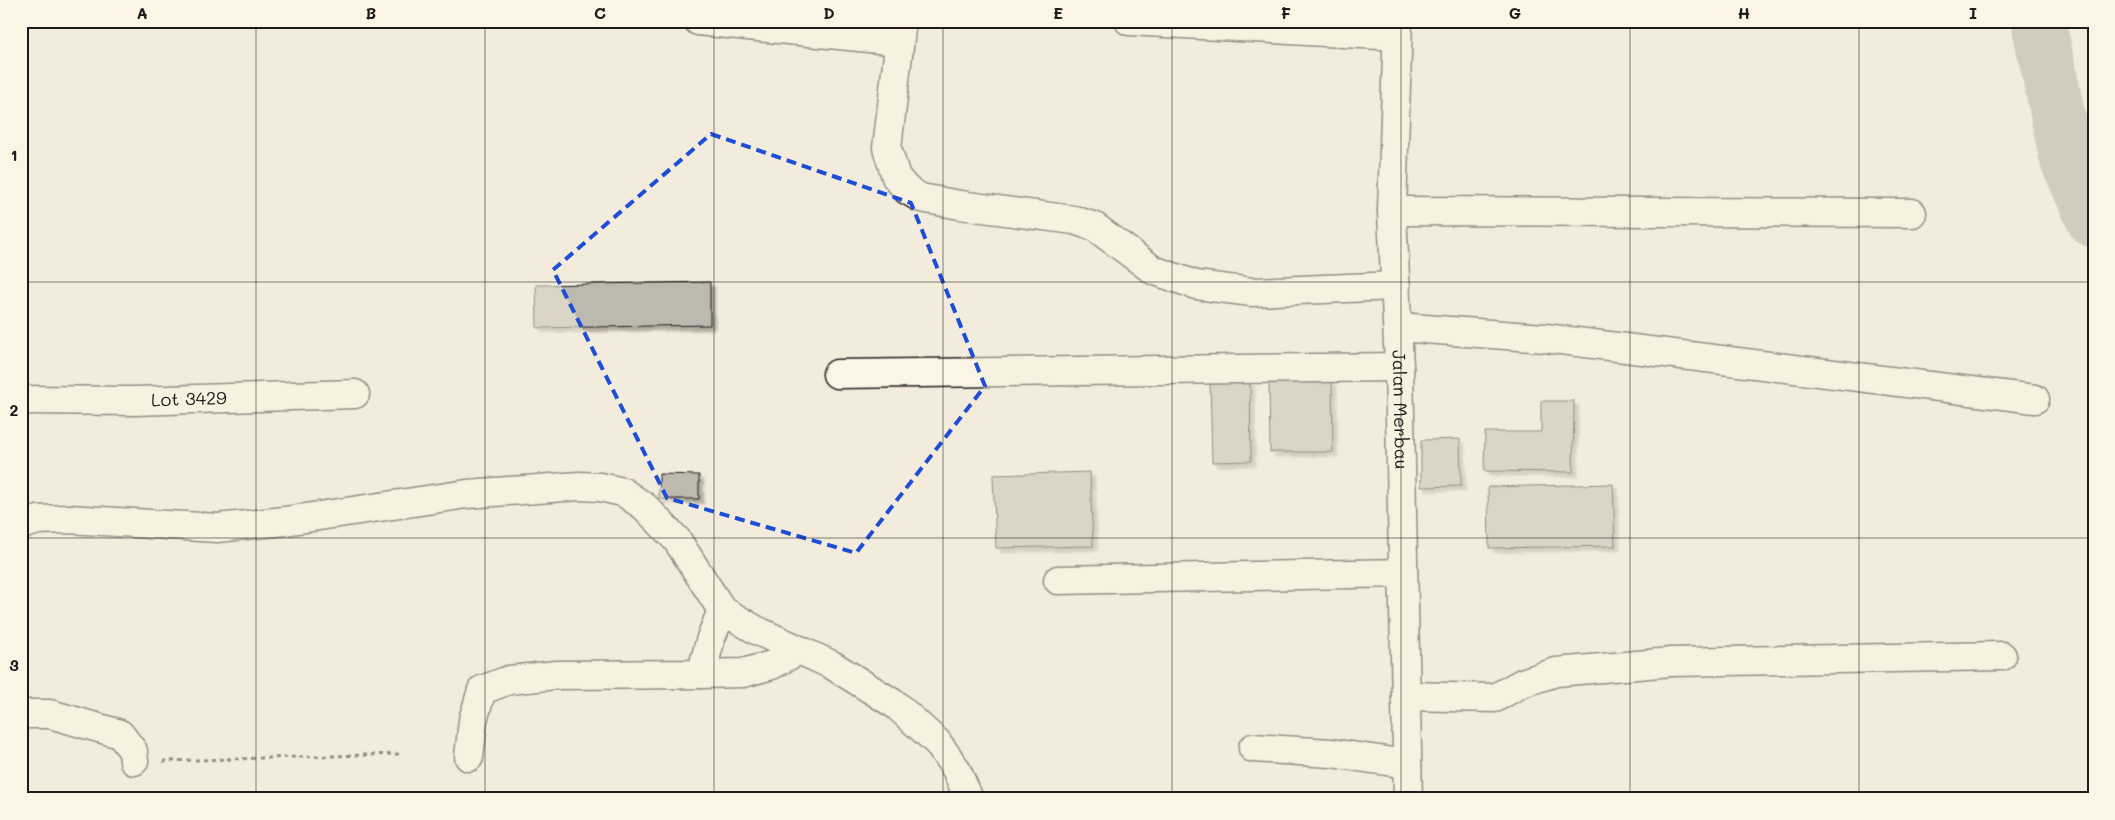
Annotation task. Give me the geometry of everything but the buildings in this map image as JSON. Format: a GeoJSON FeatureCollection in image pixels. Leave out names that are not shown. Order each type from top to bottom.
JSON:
{"type":"FeatureCollection","features":[{"type":"Feature","properties":{"kind":"street"},"geometry":{"type":"LineString","coordinates":[[698,21],[901,31],[888,148],[896,177],[907,190],[921,198],[1074,220],[1095,227],[1153,270],[1196,285],[1252,292],[1396,286]]}},
{"type":"Feature","properties":{"kind":"street"},"geometry":{"type":"LineString","coordinates":[[1129,21],[1397,29]]}},
{"type":"Feature","properties":{"kind":"street","name":"Jalan Merbau"},"geometry":{"type":"LineString","coordinates":[[1397,29],[1392,211],[1398,327],[1408,799]]}},
{"type":"Feature","properties":{"kind":"street"},"geometry":{"type":"LineString","coordinates":[[1392,211],[1912,213]]}},
{"type":"Feature","properties":{"kind":"street"},"geometry":{"type":"LineString","coordinates":[[1398,327],[1545,338],[2035,399]]}},
{"type":"Feature","properties":{"kind":"street"},"geometry":{"type":"LineString","coordinates":[[837,374],[1399,367]]}},
{"type":"Feature","properties":{"kind":"street","name":"Lot 3429"},"geometry":{"type":"LineString","coordinates":[[21,400],[134,401],[355,394]]}},
{"type":"Feature","properties":{"kind":"street"},"geometry":{"type":"LineString","coordinates":[[21,525],[38,520],[68,519],[217,528],[285,521],[467,494],[579,486],[600,487],[623,492],[645,507],[677,540],[722,610],[756,630],[832,665],[896,705],[938,742],[956,769],[968,799]]}},
{"type":"Feature","properties":{"kind":"street"},"geometry":{"type":"LineString","coordinates":[[1058,580],[1403,573]]}},
{"type":"Feature","properties":{"kind":"street"},"geometry":{"type":"LineString","coordinates":[[701,674],[711,638],[722,610]]}},
{"type":"Feature","properties":{"kind":"street"},"geometry":{"type":"LineString","coordinates":[[469,757],[473,720],[482,690],[509,680],[556,675],[743,672],[772,665],[800,650]]}},
{"type":"Feature","properties":{"kind":"street"},"geometry":{"type":"LineString","coordinates":[[1406,696],[1495,698],[1522,683],[1556,672],[1671,662],[2002,656]]}},
{"type":"Feature","properties":{"kind":"street"},"geometry":{"type":"LineString","coordinates":[[21,714],[50,714],[120,734],[133,751],[134,762]]}},
{"type":"Feature","properties":{"kind":"street"},"geometry":{"type":"LineString","coordinates":[[1253,748],[1331,753],[1407,764]]}},
{"type":"Feature","properties":{"kind":"path"},"geometry":{"type":"LineString","coordinates":[[134,762],[400,754]]}},
{"type":"Feature","properties":{"kind":"highlighted area"},"geometry":{"type":"Polygon","coordinates":[[[711,134],[911,203],[985,386],[856,553],[667,498],[553,270],[711,134]]]}},
{"type":"Feature","properties":{"kind":"waterway"},"geometry":{"type":"LineString","coordinates":[[2041,21],[2040,29],[2067,159],[2094,220]]}}]}
